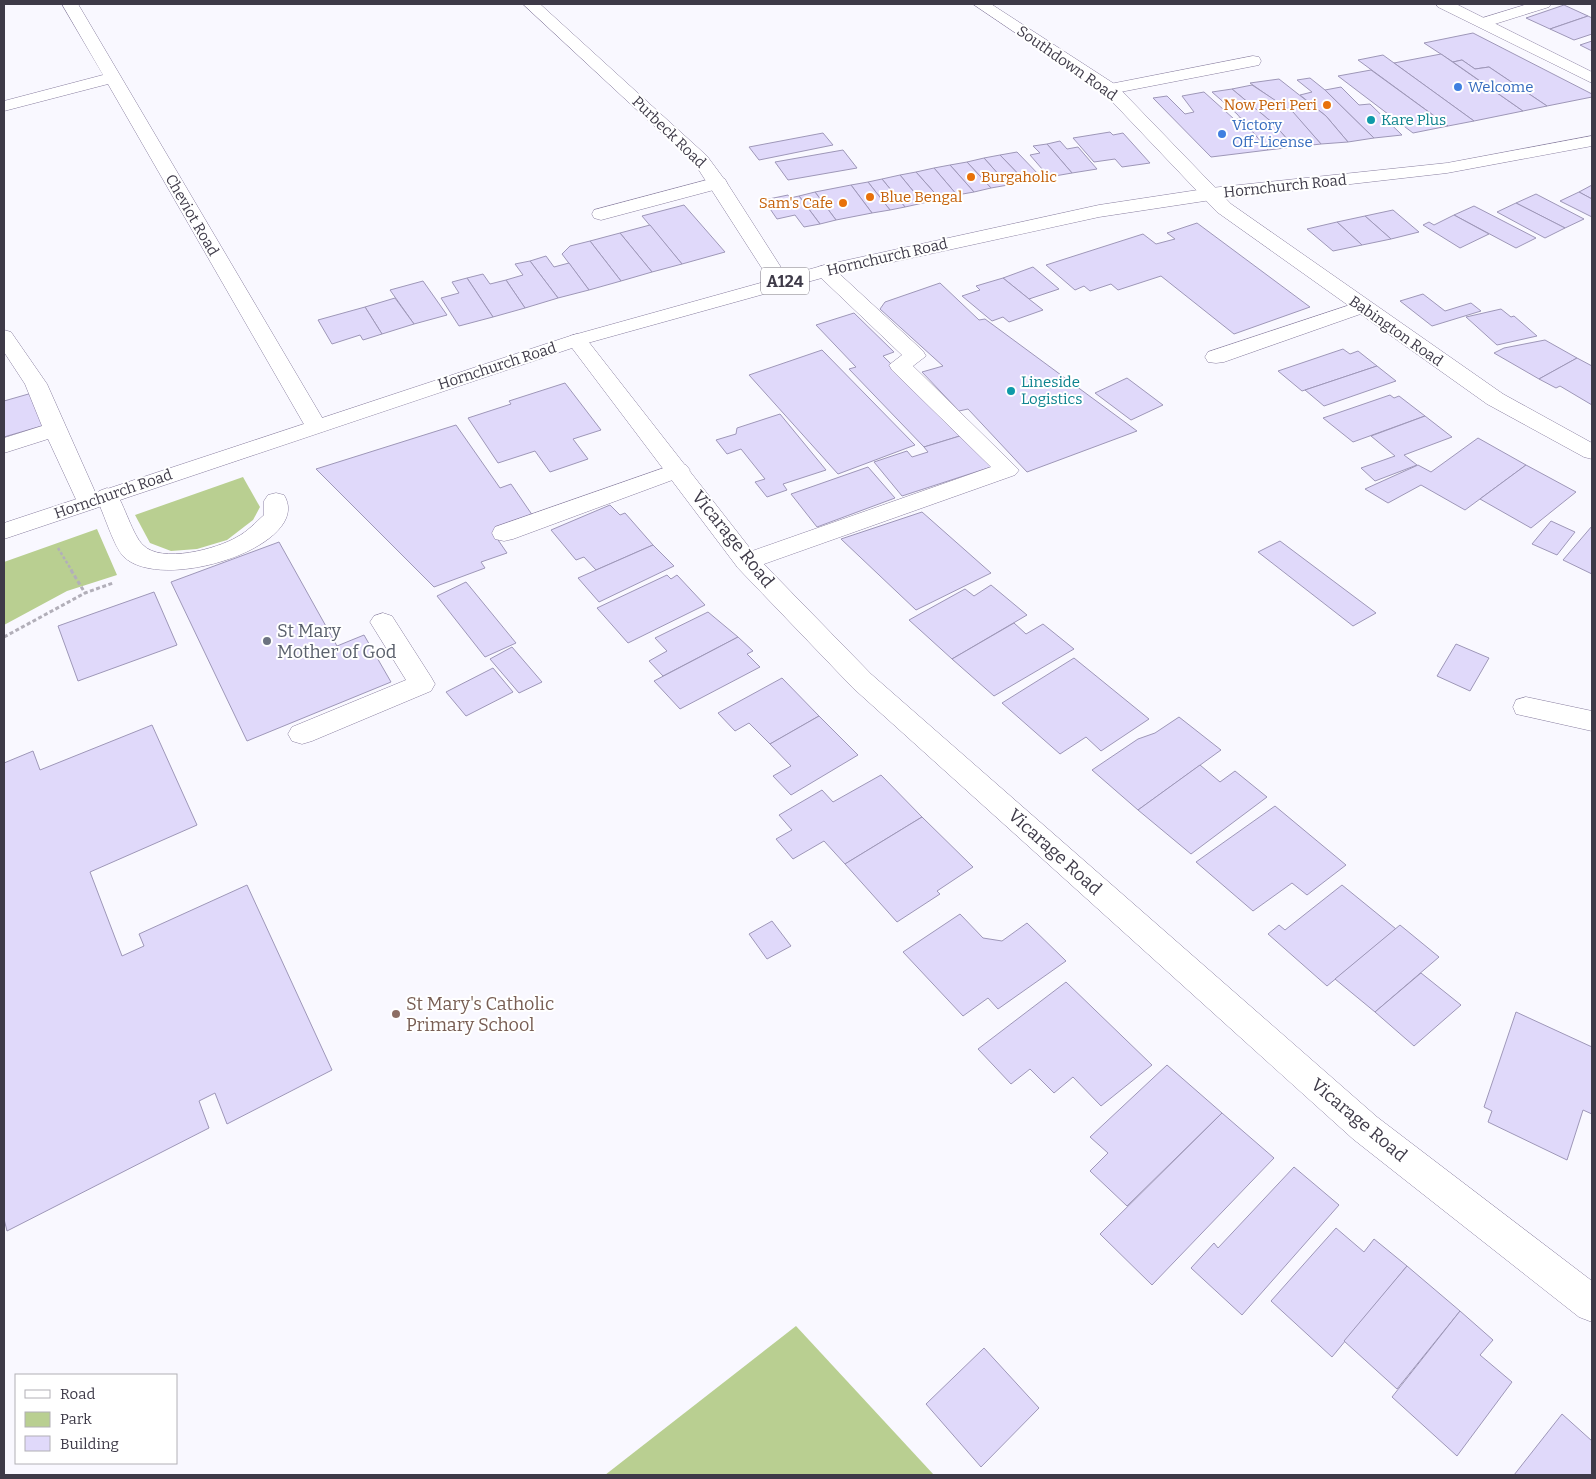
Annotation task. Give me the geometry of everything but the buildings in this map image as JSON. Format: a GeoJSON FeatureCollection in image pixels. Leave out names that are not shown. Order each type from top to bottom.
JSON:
{"type":"FeatureCollection","features":[{"type":"Feature","properties":{"kind":"street","name":"Cheviot Road"},"geometry":{"type":"LineString","coordinates":[[70,4],[111,78],[316,426]]}},
{"type":"Feature","properties":{"kind":"street","name":"Purbeck Road"},"geometry":{"type":"LineString","coordinates":[[531,4],[701,160],[718,183],[781,282]]}},
{"type":"Feature","properties":{"kind":"street","name":"Southdown Road"},"geometry":{"type":"LineString","coordinates":[[981,4],[1110,90],[1211,194]]}},
{"type":"Feature","properties":{"kind":"street"},"geometry":{"type":"LineString","coordinates":[[1444,4],[1592,78]]}},
{"type":"Feature","properties":{"kind":"street"},"geometry":{"type":"LineString","coordinates":[[1482,24],[1543,4]]}},
{"type":"Feature","properties":{"kind":"street"},"geometry":{"type":"LineString","coordinates":[[1110,90],[1252,61]]}},
{"type":"Feature","properties":{"kind":"street"},"geometry":{"type":"LineString","coordinates":[[4,106],[111,78]]}},
{"type":"Feature","properties":{"kind":"street","name":"Hornchurch Road"},"geometry":{"type":"LineString","coordinates":[[4,531],[577,340],[825,271],[1099,212],[1211,194],[1447,168],[1592,141]]}},
{"type":"Feature","properties":{"kind":"street"},"geometry":{"type":"LineString","coordinates":[[601,214],[718,183]]}},
{"type":"Feature","properties":{"kind":"street","name":"Babington Road"},"geometry":{"type":"LineString","coordinates":[[1211,194],[1224,208],[1495,400],[1592,452]]}},
{"type":"Feature","properties":{"kind":"street"},"geometry":{"type":"LineString","coordinates":[[747,562],[1007,470],[900,365],[916,356],[825,271]]}},
{"type":"Feature","properties":{"kind":"street"},"geometry":{"type":"LineString","coordinates":[[1216,357],[1362,307]]}},
{"type":"Feature","properties":{"kind":"street"},"geometry":{"type":"LineString","coordinates":[[4,336],[36,384],[54,429],[97,499],[132,550],[149,561],[170,563],[211,557],[246,543],[276,518],[276,501]]}},
{"type":"Feature","properties":{"kind":"street","name":"Vicarage Road"},"geometry":{"type":"LineString","coordinates":[[577,340],[747,562],[862,681],[1365,1128],[1592,1304]]}},
{"type":"Feature","properties":{"kind":"street"},"geometry":{"type":"LineString","coordinates":[[4,446],[54,429]]}},
{"type":"Feature","properties":{"kind":"street"},"geometry":{"type":"LineString","coordinates":[[504,533],[678,470]]}},
{"type":"Feature","properties":{"kind":"street"},"geometry":{"type":"LineString","coordinates":[[302,734],[422,684],[383,622]]}},
{"type":"Feature","properties":{"kind":"street"},"geometry":{"type":"LineString","coordinates":[[1526,707],[1592,721]]}},
{"type":"Feature","properties":{"kind":"path"},"geometry":{"type":"LineString","coordinates":[[41,519],[84,593]]}},
{"type":"Feature","properties":{"kind":"path"},"geometry":{"type":"LineString","coordinates":[[4,637],[84,593],[170,563]]}},
{"type":"Feature","properties":{"kind":"green space"},"geometry":{"type":"Polygon","coordinates":[[[243,477],[260,507],[253,520],[227,540],[197,549],[171,551],[150,543],[135,515],[243,477]]]}},
{"type":"Feature","properties":{"kind":"green space"},"geometry":{"type":"Polygon","coordinates":[[[97,529],[117,575],[67,591],[4,625],[4,562],[97,529]]]}},
{"type":"Feature","properties":{"kind":"green space"},"geometry":{"type":"Polygon","coordinates":[[[796,1326],[934,1475],[605,1475],[796,1326]]]}},
{"type":"Feature","properties":{"kind":"place","name":"Welcome"},"geometry":{"type":"Point","coordinates":[1458,87]}},
{"type":"Feature","properties":{"kind":"place","name":"Now Peri Peri"},"geometry":{"type":"Point","coordinates":[1327,105]}},
{"type":"Feature","properties":{"kind":"place","name":"Kare Plus"},"geometry":{"type":"Point","coordinates":[1371,120]}},
{"type":"Feature","properties":{"kind":"place","name":"Victory Off-License"},"geometry":{"type":"Point","coordinates":[1222,134]}},
{"type":"Feature","properties":{"kind":"place","name":"Burgaholic"},"geometry":{"type":"Point","coordinates":[971,177]}},
{"type":"Feature","properties":{"kind":"place","name":"Blue Bengal"},"geometry":{"type":"Point","coordinates":[870,197]}},
{"type":"Feature","properties":{"kind":"place","name":"Sam's Cafe"},"geometry":{"type":"Point","coordinates":[843,203]}},
{"type":"Feature","properties":{"kind":"place","name":"Lineside Logistics"},"geometry":{"type":"Point","coordinates":[1011,391]}},
{"type":"Feature","properties":{"kind":"place","name":"St Mary Mother of God"},"geometry":{"type":"Point","coordinates":[267,641]}},
{"type":"Feature","properties":{"kind":"place","name":"St Mary's Catholic Primary School"},"geometry":{"type":"Point","coordinates":[396,1014]}}]}
